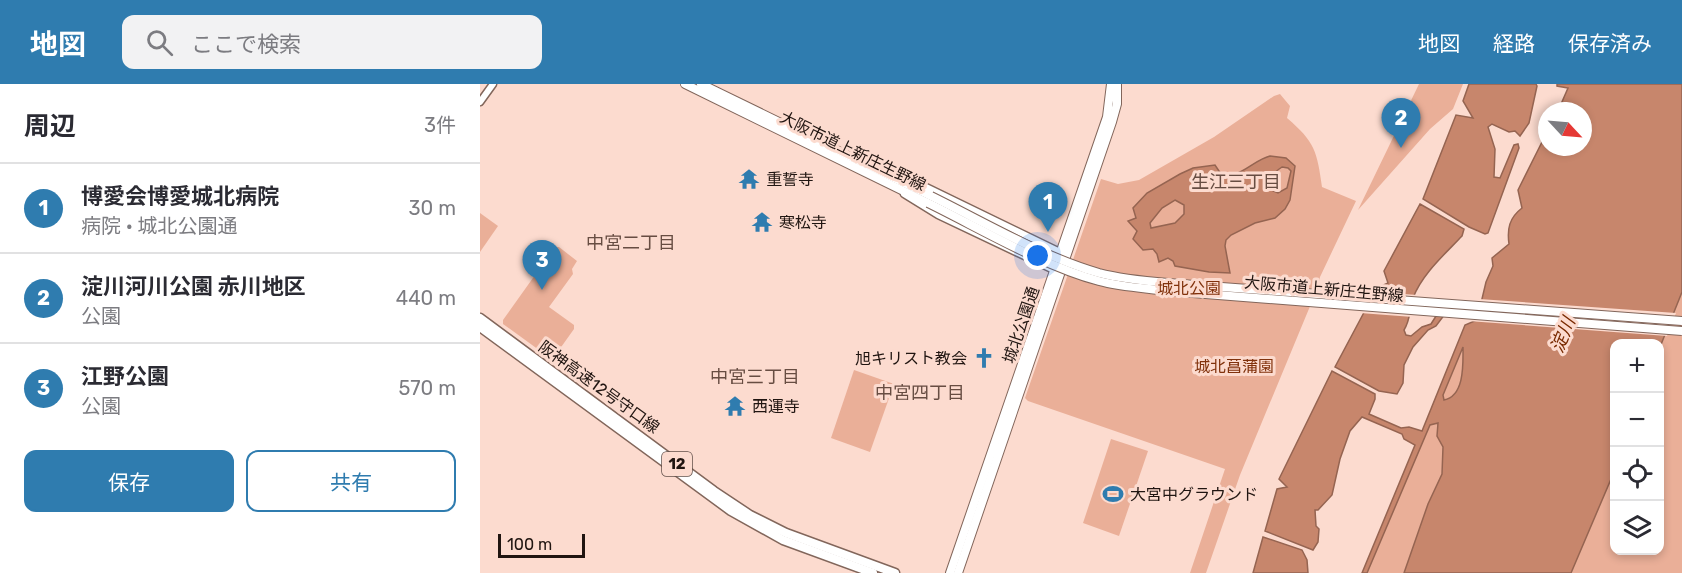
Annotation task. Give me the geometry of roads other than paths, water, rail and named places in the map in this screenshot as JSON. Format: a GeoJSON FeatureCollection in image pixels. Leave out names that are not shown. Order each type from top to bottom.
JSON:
{"type":"FeatureCollection","features":[{"type":"Feature","properties":{"kind":"highway","name":"阪神高速12号守口線"},"geometry":{"type":"LineString","coordinates":[[480,318],[714,491],[750,515],[810,544],[895,573]]}},
{"type":"Feature","properties":{"kind":"highway","name":"阪神高速12号守口線"},"geometry":{"type":"LineString","coordinates":[[480,327],[731,512],[783,540],[873,573]]}},
{"type":"Feature","properties":{"kind":"main road","name":"大阪市道上新庄生野線"},"geometry":{"type":"LineString","coordinates":[[685,84],[901,191],[930,200],[1061,259],[1119,278],[1682,321]]}},
{"type":"Feature","properties":{"kind":"main road","name":"大阪市道上新庄生野線"},"geometry":{"type":"LineString","coordinates":[[702,84],[900,181],[930,200],[1058,266],[1118,285],[1167,291],[1682,331]]}},
{"type":"Feature","properties":{"kind":"main road","name":"城北公園通"},"geometry":{"type":"LineString","coordinates":[[958,573],[1107,117],[1111,84]]}},
{"type":"Feature","properties":{"kind":"main road","name":"城北公園通"},"geometry":{"type":"LineString","coordinates":[[1063,254],[1114,116],[1117,84]]}},
{"type":"Feature","properties":{"kind":"main road","name":"城北公園通"},"geometry":{"type":"LineString","coordinates":[[950,573],[1057,272]]}},
{"type":"Feature","properties":{"kind":"street"},"geometry":{"type":"LineString","coordinates":[[480,102],[493,84]]}},
{"type":"Feature","properties":{"kind":"street"},"geometry":{"type":"LineString","coordinates":[[900,181],[926,187],[1063,254]]}},
{"type":"Feature","properties":{"kind":"street"},"geometry":{"type":"LineString","coordinates":[[901,191],[938,215],[1057,272]]}},
{"type":"Feature","properties":{"kind":"water"},"geometry":{"type":"Polygon","coordinates":[[[1469,84],[1536,84],[1537,86],[1529,123],[1520,136],[1515,131],[1509,132],[1492,124],[1488,127],[1495,149],[1494,177],[1500,178],[1514,145],[1518,144],[1519,148],[1488,233],[1485,234],[1423,199],[1456,115],[1473,118],[1463,101],[1469,84]]]}},
{"type":"Feature","properties":{"kind":"water","name":"淀川"},"geometry":{"type":"Polygon","coordinates":[[[1557,84],[1682,84],[1682,292],[1663,339],[1610,339],[1610,481],[1571,573],[1404,573],[1428,504],[1442,474],[1443,447],[1437,436],[1438,423],[1430,425],[1367,573],[1362,573],[1415,445],[1404,439],[1402,434],[1362,417],[1350,431],[1340,459],[1332,495],[1318,510],[1315,510],[1316,526],[1319,529],[1318,542],[1313,550],[1265,531],[1277,489],[1287,487],[1279,479],[1332,371],[1375,394],[1369,414],[1401,428],[1409,427],[1422,431],[1465,325],[1477,320],[1486,282],[1493,266],[1492,258],[1509,244],[1510,224],[1522,208],[1518,190],[1538,150],[1538,156],[1592,156],[1592,102],[1562,102],[1568,88],[1557,86],[1557,84]],[[1463,347],[1443,395],[1444,400],[1456,392],[1463,370],[1463,347]]]}},
{"type":"Feature","properties":{"kind":"water"},"geometry":{"type":"Polygon","coordinates":[[[1270,156],[1286,158],[1295,166],[1290,200],[1285,209],[1275,218],[1255,223],[1226,240],[1230,273],[1175,266],[1168,258],[1159,262],[1153,249],[1143,250],[1133,239],[1137,231],[1128,221],[1136,218],[1133,208],[1147,193],[1193,168],[1215,165],[1221,174],[1228,175],[1240,172],[1270,156]],[[1282,167],[1274,174],[1270,182],[1271,190],[1278,193],[1287,188],[1291,171],[1282,167]],[[1175,200],[1162,208],[1150,223],[1151,228],[1175,223],[1184,214],[1184,205],[1175,200]]]}},
{"type":"Feature","properties":{"kind":"water"},"geometry":{"type":"Polygon","coordinates":[[[1420,204],[1464,229],[1462,236],[1434,265],[1417,289],[1404,330],[1406,335],[1411,336],[1422,327],[1431,324],[1443,305],[1451,306],[1436,326],[1428,330],[1413,347],[1404,365],[1403,383],[1397,394],[1379,391],[1335,367],[1377,288],[1388,283],[1384,271],[1420,204]]]}},
{"type":"Feature","properties":{"kind":"water"},"geometry":{"type":"Polygon","coordinates":[[[1263,537],[1302,550],[1307,560],[1308,573],[1253,573],[1263,537]]]}},
{"type":"Feature","properties":{"kind":"place","name":"淀川河川公園 赤川地区"},"geometry":{"type":"Point","coordinates":[1401,148]}},
{"type":"Feature","properties":{"kind":"place","name":"重誓寺"},"geometry":{"type":"Point","coordinates":[749,179]}},
{"type":"Feature","properties":{"kind":"place","name":"寒松寺"},"geometry":{"type":"Point","coordinates":[762,222]}},
{"type":"Feature","properties":{"kind":"place","name":"博愛会博愛城北病院"},"geometry":{"type":"Point","coordinates":[1048,232]}},
{"type":"Feature","properties":{"kind":"place","name":"江野公園"},"geometry":{"type":"Point","coordinates":[542,290]}},
{"type":"Feature","properties":{"kind":"place","name":"旭キリスト教会"},"geometry":{"type":"Point","coordinates":[984,358]}},
{"type":"Feature","properties":{"kind":"place","name":"西運寺"},"geometry":{"type":"Point","coordinates":[735,406]}},
{"type":"Feature","properties":{"kind":"place","name":"大宮中グラウンド"},"geometry":{"type":"Point","coordinates":[1113,494]}},
{"type":"Feature","properties":{"kind":"district","name":"生江三丁目"},"geometry":{"type":"Point","coordinates":[1236,182]}},
{"type":"Feature","properties":{"kind":"district","name":"中宮二丁目"},"geometry":{"type":"Point","coordinates":[631,243]}},
{"type":"Feature","properties":{"kind":"district","name":"中宮三丁目"},"geometry":{"type":"Point","coordinates":[755,377]}},
{"type":"Feature","properties":{"kind":"district","name":"中宮四丁目"},"geometry":{"type":"Point","coordinates":[920,393]}},
{"type":"Feature","properties":{"kind":"park label","name":"城北公園"},"geometry":{"type":"Point","coordinates":[1189,288]}},
{"type":"Feature","properties":{"kind":"park label","name":"城北菖蒲園"},"geometry":{"type":"Point","coordinates":[1234,366]}}]}
